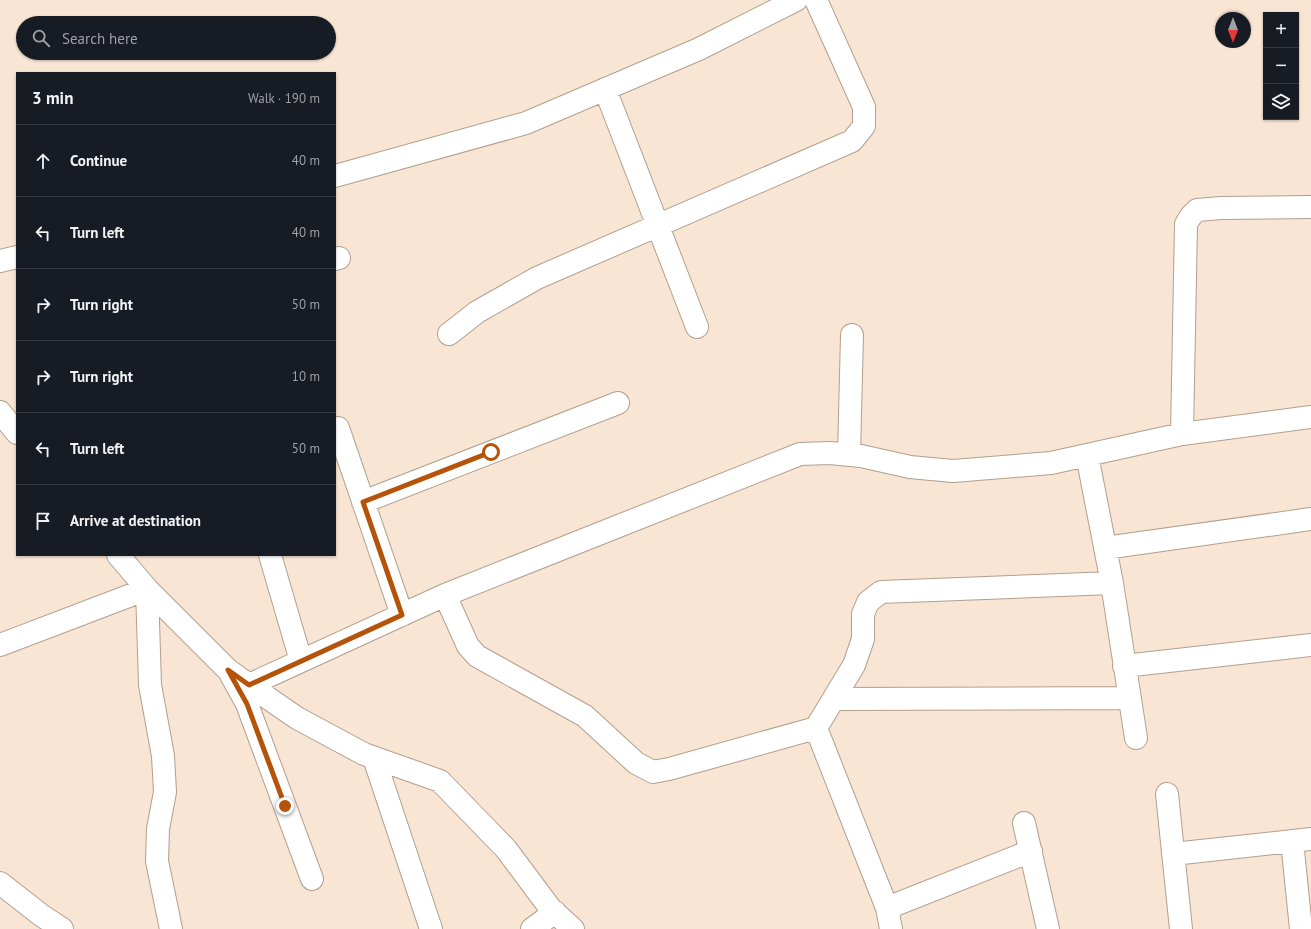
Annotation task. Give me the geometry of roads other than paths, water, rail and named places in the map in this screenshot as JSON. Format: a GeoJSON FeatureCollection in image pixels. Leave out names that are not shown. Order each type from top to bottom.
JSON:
{"type":"FeatureCollection","features":[{"type":"Feature","properties":{"kind":"street"},"geometry":{"type":"LineString","coordinates":[[336,176],[526,123],[699,49],[796,0]]}},
{"type":"Feature","properties":{"kind":"street"},"geometry":{"type":"LineString","coordinates":[[449,334],[477,312],[537,278],[852,141],[864,126],[864,107],[816,0]]}},
{"type":"Feature","properties":{"kind":"street"},"geometry":{"type":"LineString","coordinates":[[605,89],[697,327]]}},
{"type":"Feature","properties":{"kind":"street"},"geometry":{"type":"LineString","coordinates":[[1182,434],[1186,224],[1197,210],[1221,208],[1311,207]]}},
{"type":"Feature","properties":{"kind":"street"},"geometry":{"type":"LineString","coordinates":[[0,261],[16,257]]}},
{"type":"Feature","properties":{"kind":"street"},"geometry":{"type":"LineString","coordinates":[[849,455],[852,335]]}},
{"type":"Feature","properties":{"kind":"street"},"geometry":{"type":"LineString","coordinates":[[363,502],[618,403]]}},
{"type":"Feature","properties":{"kind":"street"},"geometry":{"type":"LineString","coordinates":[[0,412],[16,432]]}},
{"type":"Feature","properties":{"kind":"street"},"geometry":{"type":"LineString","coordinates":[[249,685],[444,595],[800,454],[830,453],[849,455],[910,467],[953,471],[1051,463],[1182,434],[1311,417]]}},
{"type":"Feature","properties":{"kind":"street"},"geometry":{"type":"LineString","coordinates":[[338,428],[402,615]]}},
{"type":"Feature","properties":{"kind":"street"},"geometry":{"type":"LineString","coordinates":[[1087,455],[1112,583],[1136,738]]}},
{"type":"Feature","properties":{"kind":"street"},"geometry":{"type":"LineString","coordinates":[[1105,548],[1311,519]]}},
{"type":"Feature","properties":{"kind":"street"},"geometry":{"type":"LineString","coordinates":[[119,556],[147,589],[228,670],[249,685],[297,718],[364,754],[440,781],[506,849],[554,912],[573,929]]}},
{"type":"Feature","properties":{"kind":"street"},"geometry":{"type":"LineString","coordinates":[[270,556],[301,661]]}},
{"type":"Feature","properties":{"kind":"street"},"geometry":{"type":"LineString","coordinates":[[444,595],[468,646],[477,656],[585,716],[636,763],[653,772],[670,769],[816,728],[854,664],[863,639],[863,614],[868,602],[881,592],[1112,583]]}},
{"type":"Feature","properties":{"kind":"street"},"geometry":{"type":"LineString","coordinates":[[0,645],[147,589]]}},
{"type":"Feature","properties":{"kind":"street"},"geometry":{"type":"LineString","coordinates":[[147,589],[150,685],[163,756],[164,792],[158,829],[157,861],[171,929]]}},
{"type":"Feature","properties":{"kind":"street"},"geometry":{"type":"LineString","coordinates":[[1124,666],[1311,645]]}},
{"type":"Feature","properties":{"kind":"street"},"geometry":{"type":"LineString","coordinates":[[228,670],[247,704],[312,879]]}},
{"type":"Feature","properties":{"kind":"street"},"geometry":{"type":"LineString","coordinates":[[834,699],[1129,698]]}},
{"type":"Feature","properties":{"kind":"street"},"geometry":{"type":"LineString","coordinates":[[816,728],[889,919],[1031,851]]}},
{"type":"Feature","properties":{"kind":"street"},"geometry":{"type":"LineString","coordinates":[[374,758],[431,929]]}},
{"type":"Feature","properties":{"kind":"street"},"geometry":{"type":"LineString","coordinates":[[1167,794],[1181,929]]}},
{"type":"Feature","properties":{"kind":"street"},"geometry":{"type":"LineString","coordinates":[[1024,822],[1048,929]]}},
{"type":"Feature","properties":{"kind":"street"},"geometry":{"type":"LineString","coordinates":[[1173,854],[1302,840],[1301,929]]}},
{"type":"Feature","properties":{"kind":"street"},"geometry":{"type":"LineString","coordinates":[[0,883],[41,915],[62,929]]}},
{"type":"Feature","properties":{"kind":"street"},"geometry":{"type":"LineString","coordinates":[[532,929],[554,912]]}}]}
